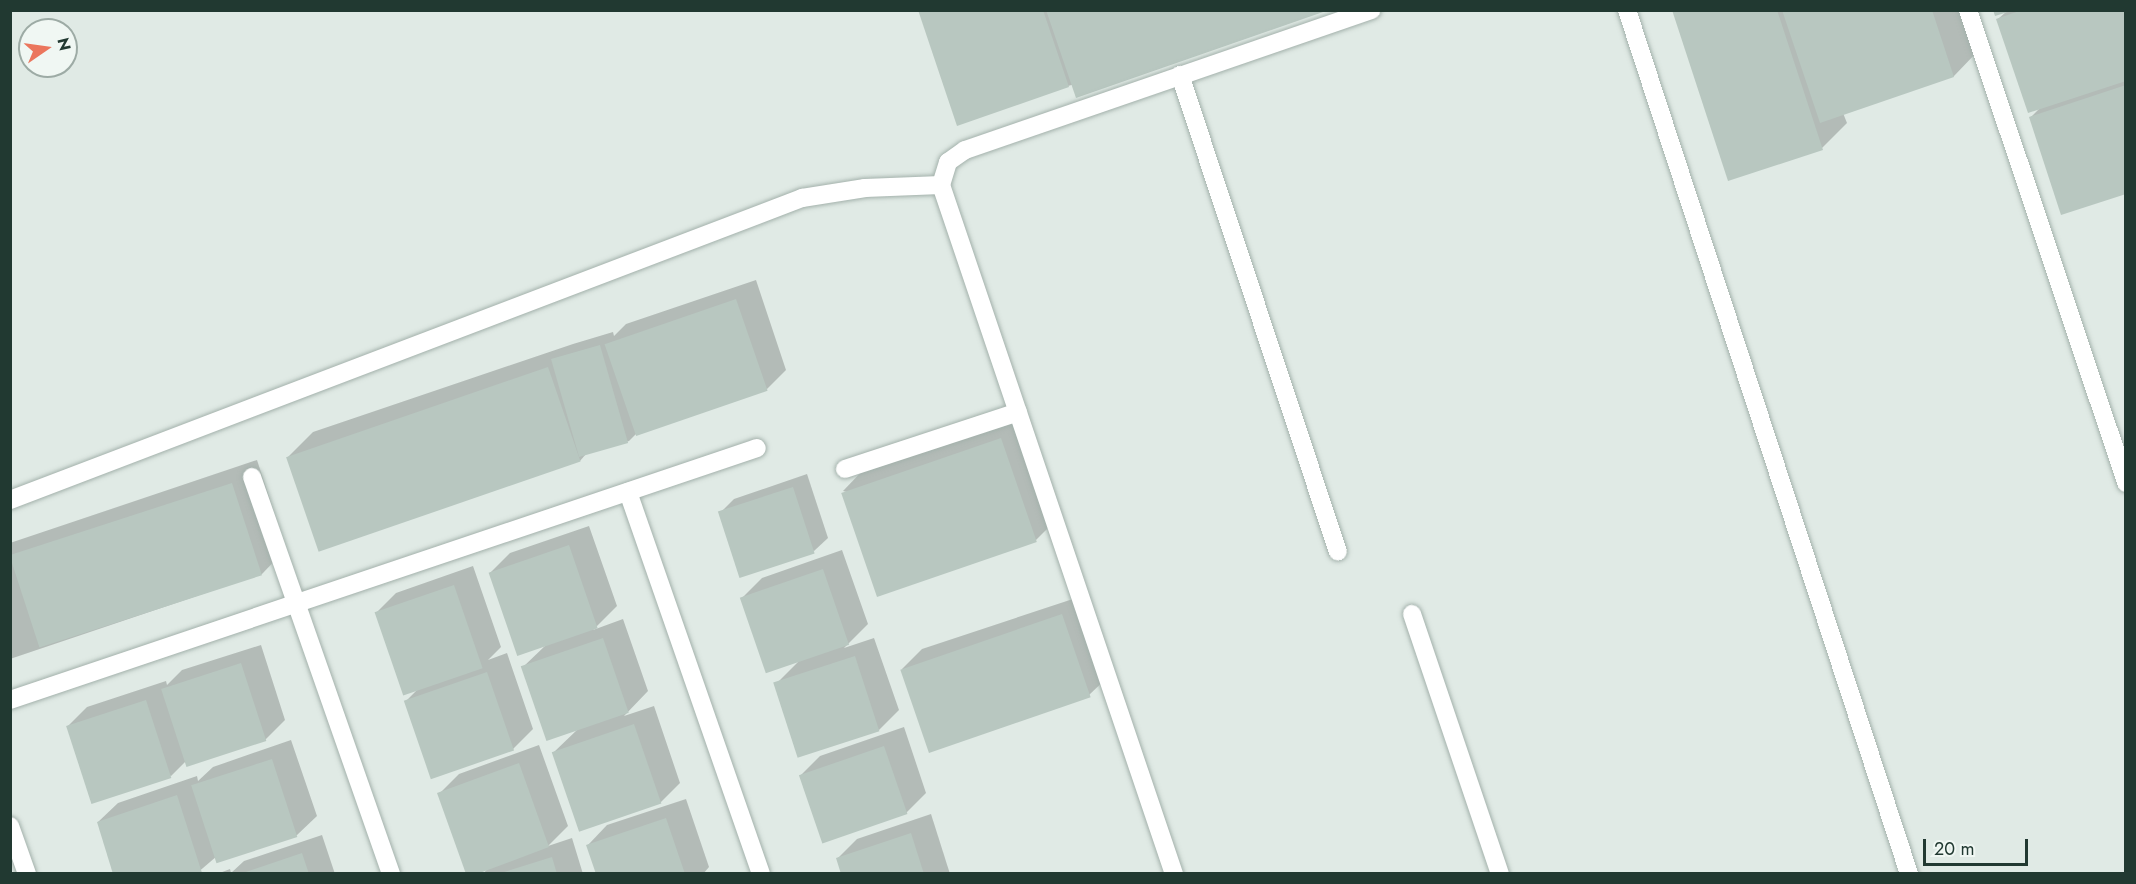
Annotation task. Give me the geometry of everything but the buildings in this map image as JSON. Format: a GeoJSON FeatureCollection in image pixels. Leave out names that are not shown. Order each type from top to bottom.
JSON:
{"type":"FeatureCollection","features":[{"type":"Feature","properties":{"kind":"street"},"geometry":{"type":"LineString","coordinates":[[1174,873],[941,185],[948,162],[966,150],[1372,10]]}},
{"type":"Feature","properties":{"kind":"street"},"geometry":{"type":"LineString","coordinates":[[1627,10],[1909,873]]}},
{"type":"Feature","properties":{"kind":"street"},"geometry":{"type":"LineString","coordinates":[[1968,10],[2126,483]]}},
{"type":"Feature","properties":{"kind":"street"},"geometry":{"type":"LineString","coordinates":[[1180,75],[1338,552]]}},
{"type":"Feature","properties":{"kind":"street"},"geometry":{"type":"LineString","coordinates":[[10,500],[802,198],[865,188],[941,185]]}},
{"type":"Feature","properties":{"kind":"street"},"geometry":{"type":"LineString","coordinates":[[845,469],[1018,412]]}},
{"type":"Feature","properties":{"kind":"street"},"geometry":{"type":"LineString","coordinates":[[10,700],[757,448]]}},
{"type":"Feature","properties":{"kind":"street"},"geometry":{"type":"LineString","coordinates":[[252,477],[391,873]]}},
{"type":"Feature","properties":{"kind":"street"},"geometry":{"type":"LineString","coordinates":[[628,492],[762,873]]}},
{"type":"Feature","properties":{"kind":"street"},"geometry":{"type":"LineString","coordinates":[[1412,614],[1500,873]]}},
{"type":"Feature","properties":{"kind":"street"},"geometry":{"type":"LineString","coordinates":[[10,826],[27,873]]}}]}
